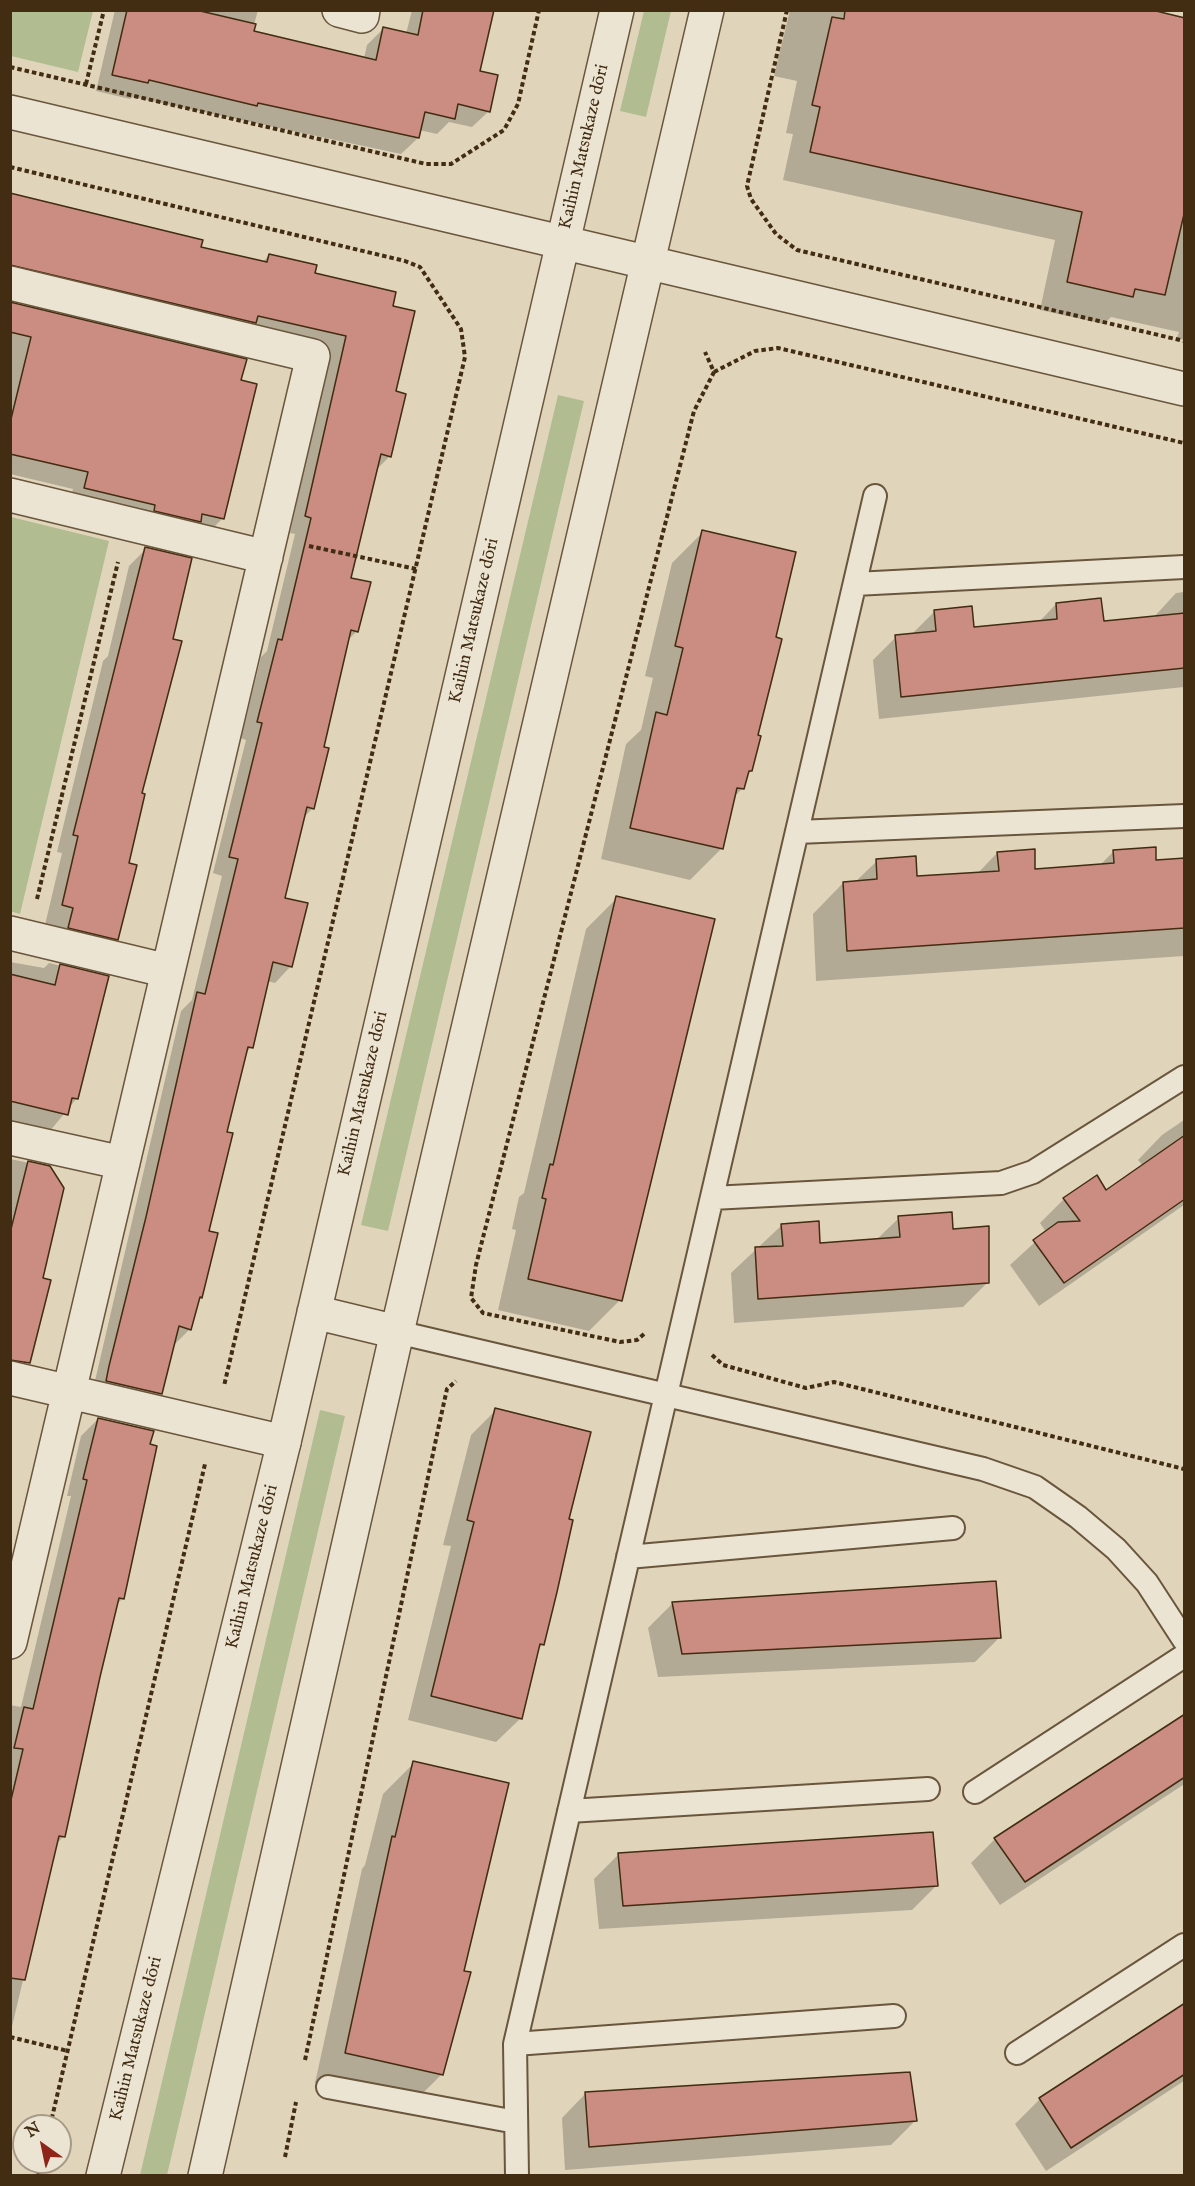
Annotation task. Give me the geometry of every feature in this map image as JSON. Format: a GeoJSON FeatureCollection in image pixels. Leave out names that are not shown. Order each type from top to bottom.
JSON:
{"type":"FeatureCollection","features":[{"type":"Feature","properties":{"kind":"street"},"geometry":{"type":"LineString","coordinates":[[339,10],[362,16],[363,10]]}},
{"type":"Feature","properties":{"kind":"street","name":"Kaihin Matsukaze dōri"},"geometry":{"type":"LineString","coordinates":[[103,2175],[284,1442],[617,10]]}},
{"type":"Feature","properties":{"kind":"street"},"geometry":{"type":"LineString","coordinates":[[204,2175],[397,1332],[707,10]]}},
{"type":"Feature","properties":{"kind":"street"},"geometry":{"type":"LineString","coordinates":[[10,112],[1185,389]]}},
{"type":"Feature","properties":{"kind":"street"},"geometry":{"type":"LineString","coordinates":[[10,283],[313,357],[69,1392],[17,1587],[10,1642]]}},
{"type":"Feature","properties":{"kind":"street"},"geometry":{"type":"LineString","coordinates":[[10,495],[128,523],[268,547]]}},
{"type":"Feature","properties":{"kind":"street"},"geometry":{"type":"LineString","coordinates":[[19,935],[168,971]]}},
{"type":"Feature","properties":{"kind":"street"},"geometry":{"type":"LineString","coordinates":[[10,1138],[123,1163]]}},
{"type":"Feature","properties":{"kind":"street"},"geometry":{"type":"LineString","coordinates":[[314,1312],[397,1332]]}},
{"type":"Feature","properties":{"kind":"street"},"geometry":{"type":"LineString","coordinates":[[10,1378],[284,1442]]}},
{"type":"Feature","properties":{"kind":"lane"},"geometry":{"type":"LineString","coordinates":[[517,2175],[515,2044],[875,496]]}},
{"type":"Feature","properties":{"kind":"lane"},"geometry":{"type":"LineString","coordinates":[[855,584],[1185,567]]}},
{"type":"Feature","properties":{"kind":"lane"},"geometry":{"type":"LineString","coordinates":[[797,832],[1185,816]]}},
{"type":"Feature","properties":{"kind":"lane"},"geometry":{"type":"LineString","coordinates":[[712,1198],[1000,1183],[1034,1172],[1185,1077]]}},
{"type":"Feature","properties":{"kind":"lane"},"geometry":{"type":"LineString","coordinates":[[397,1332],[983,1469],[1035,1488],[1078,1517],[1116,1549],[1147,1583],[1185,1640]]}},
{"type":"Feature","properties":{"kind":"lane"},"geometry":{"type":"LineString","coordinates":[[628,1557],[953,1528]]}},
{"type":"Feature","properties":{"kind":"lane"},"geometry":{"type":"LineString","coordinates":[[975,1792],[1185,1656]]}},
{"type":"Feature","properties":{"kind":"lane"},"geometry":{"type":"LineString","coordinates":[[569,1811],[928,1789]]}},
{"type":"Feature","properties":{"kind":"lane"},"geometry":{"type":"LineString","coordinates":[[1017,2053],[1185,1945]]}},
{"type":"Feature","properties":{"kind":"lane"},"geometry":{"type":"LineString","coordinates":[[515,2044],[894,2016]]}},
{"type":"Feature","properties":{"kind":"lane"},"geometry":{"type":"LineString","coordinates":[[328,2087],[516,2122]]}},
{"type":"Feature","properties":{"kind":"path"},"geometry":{"type":"LineString","coordinates":[[86,84],[104,10]]}},
{"type":"Feature","properties":{"kind":"path"},"geometry":{"type":"LineString","coordinates":[[10,67],[426,164],[451,164],[504,130],[518,104],[539,10]]}},
{"type":"Feature","properties":{"kind":"path"},"geometry":{"type":"LineString","coordinates":[[786,10],[747,186],[751,199],[776,234],[797,250],[1185,341]]}},
{"type":"Feature","properties":{"kind":"path"},"geometry":{"type":"LineString","coordinates":[[10,167],[405,261],[420,267],[461,329],[465,357],[222,1395]]}},
{"type":"Feature","properties":{"kind":"path"},"geometry":{"type":"LineString","coordinates":[[650,1330],[637,1340],[620,1342],[483,1313],[471,1298],[476,1265],[694,411],[714,372],[755,351],[778,348],[1185,443]]}},
{"type":"Feature","properties":{"kind":"path"},"geometry":{"type":"LineString","coordinates":[[705,352],[714,372]]}},
{"type":"Feature","properties":{"kind":"path"},"geometry":{"type":"LineString","coordinates":[[19,935],[128,523]]}},
{"type":"Feature","properties":{"kind":"path"},"geometry":{"type":"LineString","coordinates":[[268,547],[416,569]]}},
{"type":"Feature","properties":{"kind":"path"},"geometry":{"type":"LineString","coordinates":[[714,1344],[712,1356],[723,1365],[806,1388],[834,1382],[1185,1469]]}},
{"type":"Feature","properties":{"kind":"path"},"geometry":{"type":"LineString","coordinates":[[303,2071],[447,1389],[454,1382],[463,1379]]}},
{"type":"Feature","properties":{"kind":"path"},"geometry":{"type":"LineString","coordinates":[[53,2114],[207,1455]]}},
{"type":"Feature","properties":{"kind":"path"},"geometry":{"type":"LineString","coordinates":[[10,2037],[68,2051]]}},
{"type":"Feature","properties":{"kind":"path"},"geometry":{"type":"LineString","coordinates":[[285,2157],[298,2093]]}},
{"type":"Feature","properties":{"kind":"green space"},"geometry":{"type":"Polygon","coordinates":[[[11,10],[93,11],[78,72],[11,56],[11,10]]]}},
{"type":"Feature","properties":{"kind":"green space"},"geometry":{"type":"Polygon","coordinates":[[[644,11],[671,11],[646,117],[620,111],[644,11]]]}},
{"type":"Feature","properties":{"kind":"green space"},"geometry":{"type":"Polygon","coordinates":[[[558,395],[584,401],[388,1231],[361,1225],[558,395]]]}},
{"type":"Feature","properties":{"kind":"green space"},"geometry":{"type":"Polygon","coordinates":[[[11,517],[109,541],[20,914],[10,911],[11,517]]]}},
{"type":"Feature","properties":{"kind":"green space"},"geometry":{"type":"Polygon","coordinates":[[[320,1410],[345,1416],[167,2175],[140,2175],[320,1410]]]}},
{"type":"Feature","properties":{"kind":"building"},"geometry":{"type":"Polygon","coordinates":[[[127,10],[196,10],[256,24],[254,31],[376,60],[383,27],[418,35],[423,10],[494,10],[480,71],[498,75],[490,112],[458,104],[455,119],[425,112],[419,138],[258,103],[257,106],[149,80],[148,83],[112,75],[127,10]]]}},
{"type":"Feature","properties":{"kind":"building"},"geometry":{"type":"Polygon","coordinates":[[[845,10],[1152,10],[1185,18],[1185,210],[1165,295],[1135,289],[1133,297],[1067,282],[1082,212],[810,152],[820,107],[812,105],[832,17],[844,19],[845,10]]]}},
{"type":"Feature","properties":{"kind":"building"},"geometry":{"type":"Polygon","coordinates":[[[10,193],[203,240],[201,247],[267,262],[269,254],[317,265],[315,273],[396,292],[393,306],[415,311],[396,391],[406,394],[391,457],[381,454],[351,578],[371,582],[358,632],[351,630],[324,747],[329,748],[314,809],[307,807],[285,898],[308,903],[292,967],[273,962],[253,1048],[248,1047],[227,1132],[233,1133],[209,1231],[218,1233],[202,1298],[200,1297],[191,1330],[179,1326],[162,1394],[106,1381],[197,992],[205,994],[238,859],[229,857],[262,723],[257,722],[278,639],[282,640],[311,518],[305,516],[346,336],[258,316],[256,323],[10,265],[10,193]]]}},
{"type":"Feature","properties":{"kind":"building"},"geometry":{"type":"Polygon","coordinates":[[[10,302],[247,359],[241,380],[257,384],[224,519],[202,514],[201,522],[154,511],[155,505],[84,488],[88,472],[10,454],[10,423],[31,337],[10,332],[10,302]]]}},
{"type":"Feature","properties":{"kind":"building"},"geometry":{"type":"Polygon","coordinates":[[[702,530],[796,552],[776,637],[782,639],[758,735],[761,736],[752,771],[749,771],[744,789],[737,788],[723,849],[630,828],[656,712],[667,715],[683,648],[675,646],[702,530]]]}},
{"type":"Feature","properties":{"kind":"building"},"geometry":{"type":"Polygon","coordinates":[[[145,547],[192,558],[173,639],[182,641],[142,793],[145,794],[129,863],[137,865],[118,940],[68,928],[73,908],[62,905],[78,836],[73,835],[145,547]]]}},
{"type":"Feature","properties":{"kind":"building"},"geometry":{"type":"Polygon","coordinates":[[[1101,598],[1104,621],[1185,613],[1185,668],[901,697],[895,635],[936,631],[934,610],[972,606],[974,627],[1057,619],[1056,603],[1101,598]]]}},
{"type":"Feature","properties":{"kind":"building"},"geometry":{"type":"Polygon","coordinates":[[[1156,847],[1156,860],[1185,858],[1185,928],[847,951],[843,882],[877,879],[876,859],[916,856],[917,876],[999,871],[997,852],[1035,849],[1035,869],[1114,863],[1113,850],[1156,847]]]}},
{"type":"Feature","properties":{"kind":"building"},"geometry":{"type":"Polygon","coordinates":[[[616,896],[715,919],[622,1301],[528,1279],[546,1199],[542,1198],[550,1164],[553,1165],[616,896]]]}},
{"type":"Feature","properties":{"kind":"building"},"geometry":{"type":"Polygon","coordinates":[[[60,964],[109,976],[78,1099],[72,1098],[68,1115],[10,1101],[10,974],[55,985],[60,964]]]}},
{"type":"Feature","properties":{"kind":"building"},"geometry":{"type":"Polygon","coordinates":[[[1185,1135],[1185,1199],[1064,1283],[1033,1240],[1058,1222],[1080,1221],[1063,1198],[1097,1175],[1106,1190],[1185,1135]]]}},
{"type":"Feature","properties":{"kind":"building"},"geometry":{"type":"Polygon","coordinates":[[[28,1161],[50,1166],[64,1188],[43,1278],[51,1280],[30,1363],[10,1360],[10,1233],[28,1161]]]}},
{"type":"Feature","properties":{"kind":"building"},"geometry":{"type":"Polygon","coordinates":[[[952,1212],[953,1229],[989,1226],[989,1283],[758,1299],[755,1247],[783,1246],[781,1224],[819,1221],[820,1243],[900,1237],[898,1216],[952,1212]]]}},
{"type":"Feature","properties":{"kind":"building"},"geometry":{"type":"Polygon","coordinates":[[[495,1408],[591,1432],[569,1519],[573,1520],[557,1592],[544,1645],[540,1644],[522,1719],[431,1696],[474,1522],[467,1520],[495,1408]]]}},
{"type":"Feature","properties":{"kind":"building"},"geometry":{"type":"Polygon","coordinates":[[[98,1418],[154,1431],[150,1444],[157,1446],[124,1599],[119,1598],[65,1837],[59,1836],[25,1980],[10,1978],[10,1804],[23,1749],[14,1748],[24,1707],[33,1709],[87,1480],[83,1479],[98,1418]]]}},
{"type":"Feature","properties":{"kind":"building"},"geometry":{"type":"Polygon","coordinates":[[[996,1581],[1001,1638],[682,1654],[672,1602],[996,1581]]]}},
{"type":"Feature","properties":{"kind":"building"},"geometry":{"type":"Polygon","coordinates":[[[1185,1714],[1185,1777],[1025,1882],[994,1838],[1185,1714]]]}},
{"type":"Feature","properties":{"kind":"building"},"geometry":{"type":"Polygon","coordinates":[[[413,1761],[509,1783],[464,1971],[471,1972],[443,2075],[345,2053],[392,1836],[395,1837],[413,1761]]]}},
{"type":"Feature","properties":{"kind":"building"},"geometry":{"type":"Polygon","coordinates":[[[933,1832],[938,1886],[623,1906],[618,1853],[933,1832]]]}},
{"type":"Feature","properties":{"kind":"building"},"geometry":{"type":"Polygon","coordinates":[[[1185,2003],[1185,2074],[1071,2148],[1039,2098],[1185,2003]]]}},
{"type":"Feature","properties":{"kind":"building"},"geometry":{"type":"Polygon","coordinates":[[[910,2072],[917,2121],[589,2147],[585,2092],[910,2072]]]}}]}
